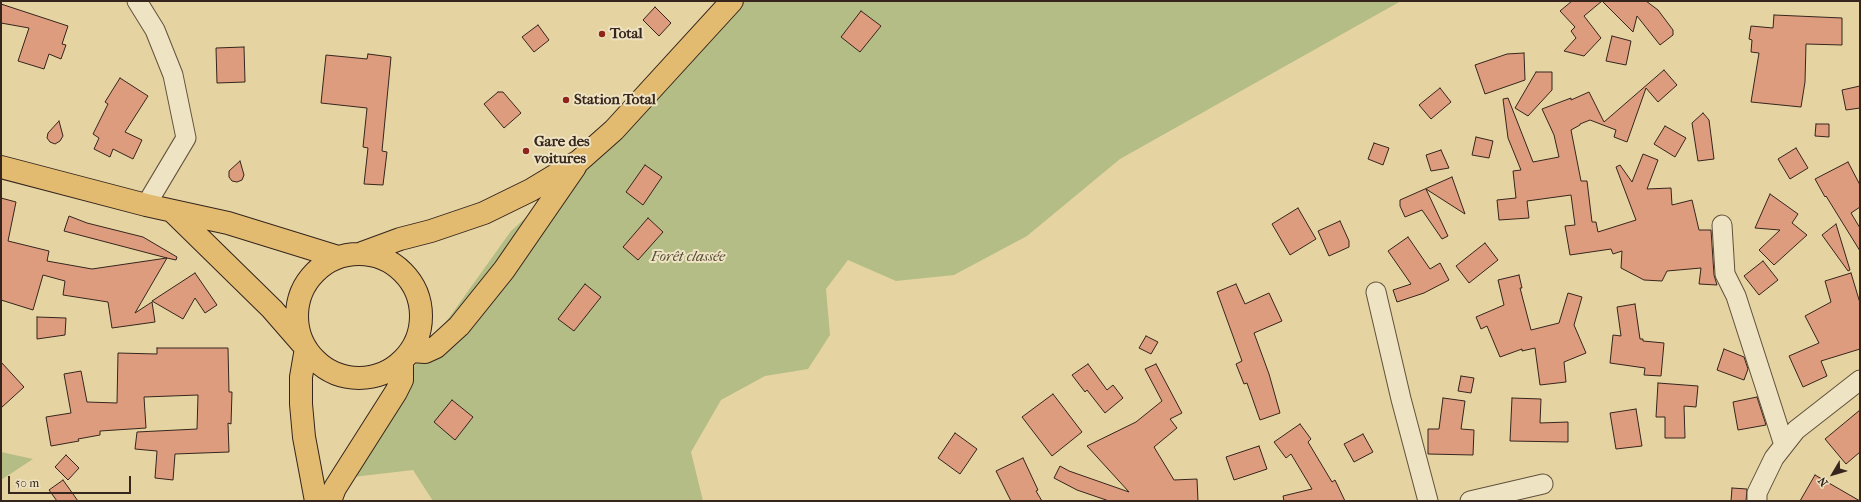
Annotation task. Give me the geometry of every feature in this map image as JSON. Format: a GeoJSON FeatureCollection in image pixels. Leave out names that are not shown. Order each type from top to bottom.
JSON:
{"type":"FeatureCollection","features":[{"type":"Feature","properties":{"kind":"highway"},"geometry":{"type":"LineString","coordinates":[[316,501],[304,438],[301,404],[301,377],[306,348],[299,331],[297,312],[300,294],[309,278],[322,265],[338,257],[362,253],[400,239],[432,231],[484,213],[531,190],[579,161],[614,130],[732,1]]}},
{"type":"Feature","properties":{"kind":"highway"},"geometry":{"type":"LineString","coordinates":[[172,211],[272,308],[317,362],[333,372],[350,378],[369,378],[386,373],[407,357],[436,347],[459,326],[504,270],[579,161]]}},
{"type":"Feature","properties":{"kind":"highway"},"geometry":{"type":"LineString","coordinates":[[1,167],[146,205],[228,223],[338,257]]}},
{"type":"Feature","properties":{"kind":"highway"},"geometry":{"type":"LineString","coordinates":[[330,501],[335,488],[396,392],[402,380],[407,357],[420,334],[422,315],[419,297],[410,280],[397,266],[381,257],[362,253]]}},
{"type":"Feature","properties":{"kind":"street"},"geometry":{"type":"LineString","coordinates":[[137,1],[155,30],[173,74],[186,138],[146,205]]}},
{"type":"Feature","properties":{"kind":"street"},"geometry":{"type":"LineString","coordinates":[[1722,225],[1725,274],[1736,296],[1784,445]]}},
{"type":"Feature","properties":{"kind":"street"},"geometry":{"type":"LineString","coordinates":[[1376,292],[1401,399],[1428,501]]}},
{"type":"Feature","properties":{"kind":"street"},"geometry":{"type":"LineString","coordinates":[[1757,501],[1757,493],[1774,458],[1796,430],[1860,380]]}},
{"type":"Feature","properties":{"kind":"street"},"geometry":{"type":"LineString","coordinates":[[1470,501],[1543,484]]}},
{"type":"Feature","properties":{"kind":"green space","name":"Forêt classée"},"geometry":{"type":"Polygon","coordinates":[[[717,1],[1401,1],[1120,159],[1027,236],[954,275],[896,281],[848,260],[826,289],[830,335],[808,369],[765,376],[721,400],[691,452],[703,501],[433,501],[413,470],[336,479],[363,438],[511,231],[571,177],[717,1]]]}},
{"type":"Feature","properties":{"kind":"green space"},"geometry":{"type":"Polygon","coordinates":[[[1,452],[33,459],[1,480],[1,452]]]}},
{"type":"Feature","properties":{"kind":"building"},"geometry":{"type":"Polygon","coordinates":[[[1572,1],[1602,1],[1584,16],[1601,38],[1584,56],[1564,51],[1576,38],[1571,31],[1575,27],[1560,11],[1572,1]]]}},
{"type":"Feature","properties":{"kind":"building"},"geometry":{"type":"Polygon","coordinates":[[[1602,1],[1646,1],[1658,10],[1673,30],[1673,35],[1660,45],[1637,16],[1633,32],[1602,1]]]}},
{"type":"Feature","properties":{"kind":"building"},"geometry":{"type":"Polygon","coordinates":[[[1,4],[68,26],[62,44],[66,45],[61,59],[49,54],[44,69],[18,61],[29,28],[1,23],[1,4]]]}},
{"type":"Feature","properties":{"kind":"building"},"geometry":{"type":"Polygon","coordinates":[[[655,7],[671,23],[659,36],[643,20],[655,7]]]}},
{"type":"Feature","properties":{"kind":"building"},"geometry":{"type":"Polygon","coordinates":[[[861,11],[881,26],[860,52],[841,37],[861,11]]]}},
{"type":"Feature","properties":{"kind":"building"},"geometry":{"type":"Polygon","coordinates":[[[1774,15],[1842,18],[1842,45],[1806,44],[1805,82],[1801,107],[1751,102],[1759,53],[1751,52],[1752,40],[1749,39],[1751,26],[1773,28],[1774,15]]]}},
{"type":"Feature","properties":{"kind":"building"},"geometry":{"type":"Polygon","coordinates":[[[538,25],[549,40],[534,52],[522,37],[538,25]]]}},
{"type":"Feature","properties":{"kind":"building"},"geometry":{"type":"Polygon","coordinates":[[[1612,36],[1631,41],[1626,65],[1606,61],[1612,36]]]}},
{"type":"Feature","properties":{"kind":"building"},"geometry":{"type":"Polygon","coordinates":[[[244,47],[245,82],[217,83],[216,48],[244,47]]]}},
{"type":"Feature","properties":{"kind":"building"},"geometry":{"type":"Polygon","coordinates":[[[1524,53],[1525,80],[1485,94],[1475,65],[1507,54],[1524,53]]]}},
{"type":"Feature","properties":{"kind":"building"},"geometry":{"type":"Polygon","coordinates":[[[368,54],[391,57],[382,151],[387,152],[383,185],[364,184],[368,148],[363,147],[367,108],[321,103],[326,55],[367,59],[368,54]]]}},
{"type":"Feature","properties":{"kind":"building"},"geometry":{"type":"Polygon","coordinates":[[[1664,70],[1677,85],[1658,102],[1646,88],[1627,142],[1614,137],[1616,130],[1590,120],[1571,130],[1581,181],[1587,181],[1592,222],[1596,222],[1598,232],[1636,220],[1616,167],[1620,165],[1632,182],[1643,154],[1658,160],[1647,189],[1671,188],[1672,205],[1692,200],[1699,230],[1711,230],[1714,275],[1717,285],[1699,284],[1701,268],[1667,271],[1662,281],[1644,280],[1621,268],[1622,251],[1613,254],[1611,249],[1570,255],[1565,226],[1575,225],[1571,195],[1527,201],[1529,218],[1499,220],[1497,200],[1516,198],[1513,171],[1521,170],[1508,138],[1503,99],[1508,98],[1533,162],[1559,157],[1554,135],[1542,109],[1571,98],[1571,100],[1589,92],[1604,122],[1664,70]]]}},
{"type":"Feature","properties":{"kind":"building"},"geometry":{"type":"Polygon","coordinates":[[[1536,72],[1552,72],[1552,90],[1528,116],[1515,108],[1536,72]]]}},
{"type":"Feature","properties":{"kind":"building"},"geometry":{"type":"Polygon","coordinates":[[[120,78],[148,96],[125,132],[142,140],[133,159],[113,149],[110,157],[94,149],[99,138],[93,134],[108,104],[105,102],[120,78]]]}},
{"type":"Feature","properties":{"kind":"building"},"geometry":{"type":"Polygon","coordinates":[[[1860,86],[1860,108],[1846,110],[1842,90],[1860,86]]]}},
{"type":"Feature","properties":{"kind":"building"},"geometry":{"type":"Polygon","coordinates":[[[1440,88],[1451,102],[1431,119],[1419,105],[1440,88]]]}},
{"type":"Feature","properties":{"kind":"building"},"geometry":{"type":"Polygon","coordinates":[[[498,92],[503,92],[521,113],[504,128],[484,104],[498,92]]]}},
{"type":"Feature","properties":{"kind":"building"},"geometry":{"type":"Polygon","coordinates":[[[1703,113],[1709,120],[1714,159],[1698,161],[1692,123],[1703,113]]]}},
{"type":"Feature","properties":{"kind":"building"},"geometry":{"type":"Polygon","coordinates":[[[59,121],[63,136],[60,141],[55,144],[50,142],[47,138],[48,133],[59,121]]]}},
{"type":"Feature","properties":{"kind":"building"},"geometry":{"type":"Polygon","coordinates":[[[1816,124],[1829,124],[1829,137],[1815,136],[1816,124]]]}},
{"type":"Feature","properties":{"kind":"building"},"geometry":{"type":"Polygon","coordinates":[[[1665,126],[1686,138],[1675,157],[1654,144],[1665,126]]]}},
{"type":"Feature","properties":{"kind":"building"},"geometry":{"type":"Polygon","coordinates":[[[1476,137],[1493,141],[1489,158],[1472,155],[1476,137]]]}},
{"type":"Feature","properties":{"kind":"building"},"geometry":{"type":"Polygon","coordinates":[[[1374,143],[1389,148],[1383,165],[1368,159],[1374,143]]]}},
{"type":"Feature","properties":{"kind":"building"},"geometry":{"type":"Polygon","coordinates":[[[1796,148],[1808,168],[1790,179],[1778,159],[1796,148]]]}},
{"type":"Feature","properties":{"kind":"building"},"geometry":{"type":"Polygon","coordinates":[[[1441,150],[1449,168],[1431,171],[1426,155],[1441,150]]]}},
{"type":"Feature","properties":{"kind":"building"},"geometry":{"type":"Polygon","coordinates":[[[240,161],[244,175],[242,180],[237,182],[232,181],[229,177],[229,171],[240,161]]]}},
{"type":"Feature","properties":{"kind":"building"},"geometry":{"type":"Polygon","coordinates":[[[1848,162],[1860,185],[1860,207],[1851,213],[1860,228],[1860,251],[1815,179],[1848,162]]]}},
{"type":"Feature","properties":{"kind":"building"},"geometry":{"type":"Polygon","coordinates":[[[645,165],[662,177],[643,205],[626,192],[645,165]]]}},
{"type":"Feature","properties":{"kind":"building"},"geometry":{"type":"Polygon","coordinates":[[[1452,177],[1465,214],[1426,189],[1448,236],[1442,239],[1422,210],[1405,217],[1400,206],[1400,200],[1452,177]]]}},
{"type":"Feature","properties":{"kind":"building"},"geometry":{"type":"Polygon","coordinates":[[[1770,194],[1798,214],[1792,223],[1807,235],[1774,265],[1759,250],[1780,230],[1755,228],[1770,194]]]}},
{"type":"Feature","properties":{"kind":"building"},"geometry":{"type":"Polygon","coordinates":[[[1,198],[16,202],[8,241],[49,251],[47,261],[92,269],[167,258],[135,313],[152,302],[155,322],[112,328],[108,302],[63,295],[65,281],[43,275],[33,310],[1,300],[1,198]]]}},
{"type":"Feature","properties":{"kind":"building"},"geometry":{"type":"Polygon","coordinates":[[[1298,208],[1316,239],[1290,255],[1272,224],[1298,208]]]}},
{"type":"Feature","properties":{"kind":"building"},"geometry":{"type":"Polygon","coordinates":[[[69,216],[87,223],[143,237],[177,257],[176,260],[64,231],[69,216]]]}},
{"type":"Feature","properties":{"kind":"building"},"geometry":{"type":"Polygon","coordinates":[[[648,218],[663,232],[638,260],[623,247],[648,218]]]}},
{"type":"Feature","properties":{"kind":"building"},"geometry":{"type":"Polygon","coordinates":[[[1340,221],[1349,241],[1349,247],[1329,256],[1318,231],[1340,221]]]}},
{"type":"Feature","properties":{"kind":"building"},"geometry":{"type":"Polygon","coordinates":[[[1836,224],[1850,270],[1848,271],[1822,235],[1836,224]]]}},
{"type":"Feature","properties":{"kind":"building"},"geometry":{"type":"Polygon","coordinates":[[[1408,237],[1430,269],[1440,263],[1449,280],[1424,293],[1397,302],[1393,290],[1411,284],[1388,251],[1408,237]]]}},
{"type":"Feature","properties":{"kind":"building"},"geometry":{"type":"Polygon","coordinates":[[[1485,243],[1498,260],[1469,283],[1456,266],[1485,243]]]}},
{"type":"Feature","properties":{"kind":"building"},"geometry":{"type":"Polygon","coordinates":[[[1763,261],[1778,280],[1759,295],[1744,276],[1763,261]]]}},
{"type":"Feature","properties":{"kind":"building"},"geometry":{"type":"Polygon","coordinates":[[[195,273],[217,305],[205,313],[195,298],[183,319],[152,301],[195,273]]]}},
{"type":"Feature","properties":{"kind":"building"},"geometry":{"type":"Polygon","coordinates":[[[1851,273],[1860,303],[1860,349],[1821,361],[1827,376],[1803,387],[1789,356],[1819,343],[1805,316],[1831,302],[1825,281],[1851,273]]]}},
{"type":"Feature","properties":{"kind":"building"},"geometry":{"type":"Polygon","coordinates":[[[1519,275],[1522,288],[1520,288],[1531,330],[1559,323],[1568,293],[1582,297],[1574,325],[1586,353],[1564,362],[1566,382],[1540,385],[1535,348],[1522,351],[1522,349],[1500,357],[1487,326],[1481,329],[1476,317],[1504,305],[1498,280],[1519,275]]]}},
{"type":"Feature","properties":{"kind":"building"},"geometry":{"type":"Polygon","coordinates":[[[585,284],[601,297],[574,331],[558,319],[585,284]]]}},
{"type":"Feature","properties":{"kind":"building"},"geometry":{"type":"Polygon","coordinates":[[[1236,284],[1245,304],[1269,293],[1282,321],[1254,333],[1269,374],[1280,413],[1260,420],[1247,383],[1244,384],[1236,364],[1242,361],[1217,292],[1236,284]]]}},
{"type":"Feature","properties":{"kind":"building"},"geometry":{"type":"Polygon","coordinates":[[[1635,304],[1640,339],[1643,339],[1643,341],[1664,343],[1661,376],[1644,375],[1645,368],[1610,363],[1613,335],[1621,336],[1617,307],[1635,304]]]}},
{"type":"Feature","properties":{"kind":"building"},"geometry":{"type":"Polygon","coordinates":[[[37,317],[66,318],[65,335],[37,339],[37,317]]]}},
{"type":"Feature","properties":{"kind":"building"},"geometry":{"type":"Polygon","coordinates":[[[1146,336],[1158,342],[1151,354],[1139,348],[1146,336]]]}},
{"type":"Feature","properties":{"kind":"building"},"geometry":{"type":"Polygon","coordinates":[[[157,348],[228,348],[229,392],[232,392],[231,424],[228,423],[229,452],[175,454],[173,480],[155,478],[157,451],[135,449],[137,432],[197,429],[198,395],[144,397],[146,428],[100,431],[100,435],[78,439],[79,441],[51,446],[46,417],[71,413],[64,374],[81,371],[87,402],[117,403],[118,353],[157,354],[157,348]]]}},
{"type":"Feature","properties":{"kind":"building"},"geometry":{"type":"Polygon","coordinates":[[[1724,349],[1744,357],[1748,369],[1744,380],[1717,370],[1724,349]]]}},
{"type":"Feature","properties":{"kind":"building"},"geometry":{"type":"Polygon","coordinates":[[[1,362],[24,387],[1,408],[1,362]]]}},
{"type":"Feature","properties":{"kind":"building"},"geometry":{"type":"Polygon","coordinates":[[[1088,364],[1107,390],[1113,385],[1123,398],[1105,413],[1087,390],[1085,392],[1072,375],[1088,364]]]}},
{"type":"Feature","properties":{"kind":"building"},"geometry":{"type":"Polygon","coordinates":[[[1156,364],[1182,413],[1170,419],[1177,428],[1154,447],[1174,480],[1197,479],[1198,501],[1109,501],[1077,490],[1054,478],[1060,466],[1069,471],[1129,492],[1087,446],[1136,422],[1162,401],[1145,369],[1156,364]]]}},
{"type":"Feature","properties":{"kind":"building"},"geometry":{"type":"Polygon","coordinates":[[[1461,376],[1474,378],[1471,393],[1458,391],[1461,376]]]}},
{"type":"Feature","properties":{"kind":"building"},"geometry":{"type":"Polygon","coordinates":[[[1658,383],[1698,386],[1696,407],[1684,406],[1685,438],[1665,438],[1665,417],[1656,417],[1658,383]]]}},
{"type":"Feature","properties":{"kind":"building"},"geometry":{"type":"Polygon","coordinates":[[[1053,394],[1082,432],[1052,456],[1022,417],[1053,394]]]}},
{"type":"Feature","properties":{"kind":"building"},"geometry":{"type":"Polygon","coordinates":[[[1757,397],[1766,425],[1738,430],[1733,402],[1757,397]]]}},
{"type":"Feature","properties":{"kind":"building"},"geometry":{"type":"Polygon","coordinates":[[[1443,398],[1465,401],[1461,429],[1474,430],[1473,455],[1428,454],[1428,429],[1439,429],[1443,398]]]}},
{"type":"Feature","properties":{"kind":"building"},"geometry":{"type":"Polygon","coordinates":[[[1512,398],[1541,399],[1540,423],[1568,422],[1568,442],[1510,441],[1512,398]]]}},
{"type":"Feature","properties":{"kind":"building"},"geometry":{"type":"Polygon","coordinates":[[[452,400],[473,417],[455,440],[434,422],[452,400]]]}},
{"type":"Feature","properties":{"kind":"building"},"geometry":{"type":"Polygon","coordinates":[[[1636,409],[1642,446],[1616,449],[1610,413],[1636,409]]]}},
{"type":"Feature","properties":{"kind":"building"},"geometry":{"type":"Polygon","coordinates":[[[1860,410],[1860,452],[1846,464],[1825,439],[1860,410]]]}},
{"type":"Feature","properties":{"kind":"building"},"geometry":{"type":"Polygon","coordinates":[[[1300,424],[1311,439],[1308,442],[1332,482],[1335,480],[1345,501],[1284,501],[1283,496],[1312,489],[1291,454],[1286,458],[1274,442],[1300,424]]]}},
{"type":"Feature","properties":{"kind":"building"},"geometry":{"type":"Polygon","coordinates":[[[955,433],[977,449],[960,474],[938,458],[955,433]]]}},
{"type":"Feature","properties":{"kind":"building"},"geometry":{"type":"Polygon","coordinates":[[[1363,434],[1373,452],[1354,462],[1344,444],[1363,434]]]}},
{"type":"Feature","properties":{"kind":"building"},"geometry":{"type":"Polygon","coordinates":[[[1259,446],[1267,469],[1234,480],[1226,457],[1259,446]]]}},
{"type":"Feature","properties":{"kind":"building"},"geometry":{"type":"Polygon","coordinates":[[[66,455],[79,468],[68,480],[55,467],[66,455]]]}},
{"type":"Feature","properties":{"kind":"building"},"geometry":{"type":"Polygon","coordinates":[[[1023,458],[1038,490],[1036,491],[1042,501],[1011,501],[996,471],[1023,458]]]}},
{"type":"Feature","properties":{"kind":"building"},"geometry":{"type":"Polygon","coordinates":[[[1815,475],[1860,501],[1800,501],[1815,475]]]}},
{"type":"Feature","properties":{"kind":"building"},"geometry":{"type":"Polygon","coordinates":[[[63,480],[78,501],[57,501],[49,490],[63,480]]]}},
{"type":"Feature","properties":{"kind":"building"},"geometry":{"type":"Polygon","coordinates":[[[1732,488],[1747,489],[1746,501],[1731,501],[1732,488]]]}},
{"type":"Feature","properties":{"kind":"place","name":"Total"},"geometry":{"type":"Point","coordinates":[602,34]}},
{"type":"Feature","properties":{"kind":"place","name":"Station Total"},"geometry":{"type":"Point","coordinates":[566,100]}},
{"type":"Feature","properties":{"kind":"place","name":"Gare des voitures"},"geometry":{"type":"Point","coordinates":[526,151]}}]}
